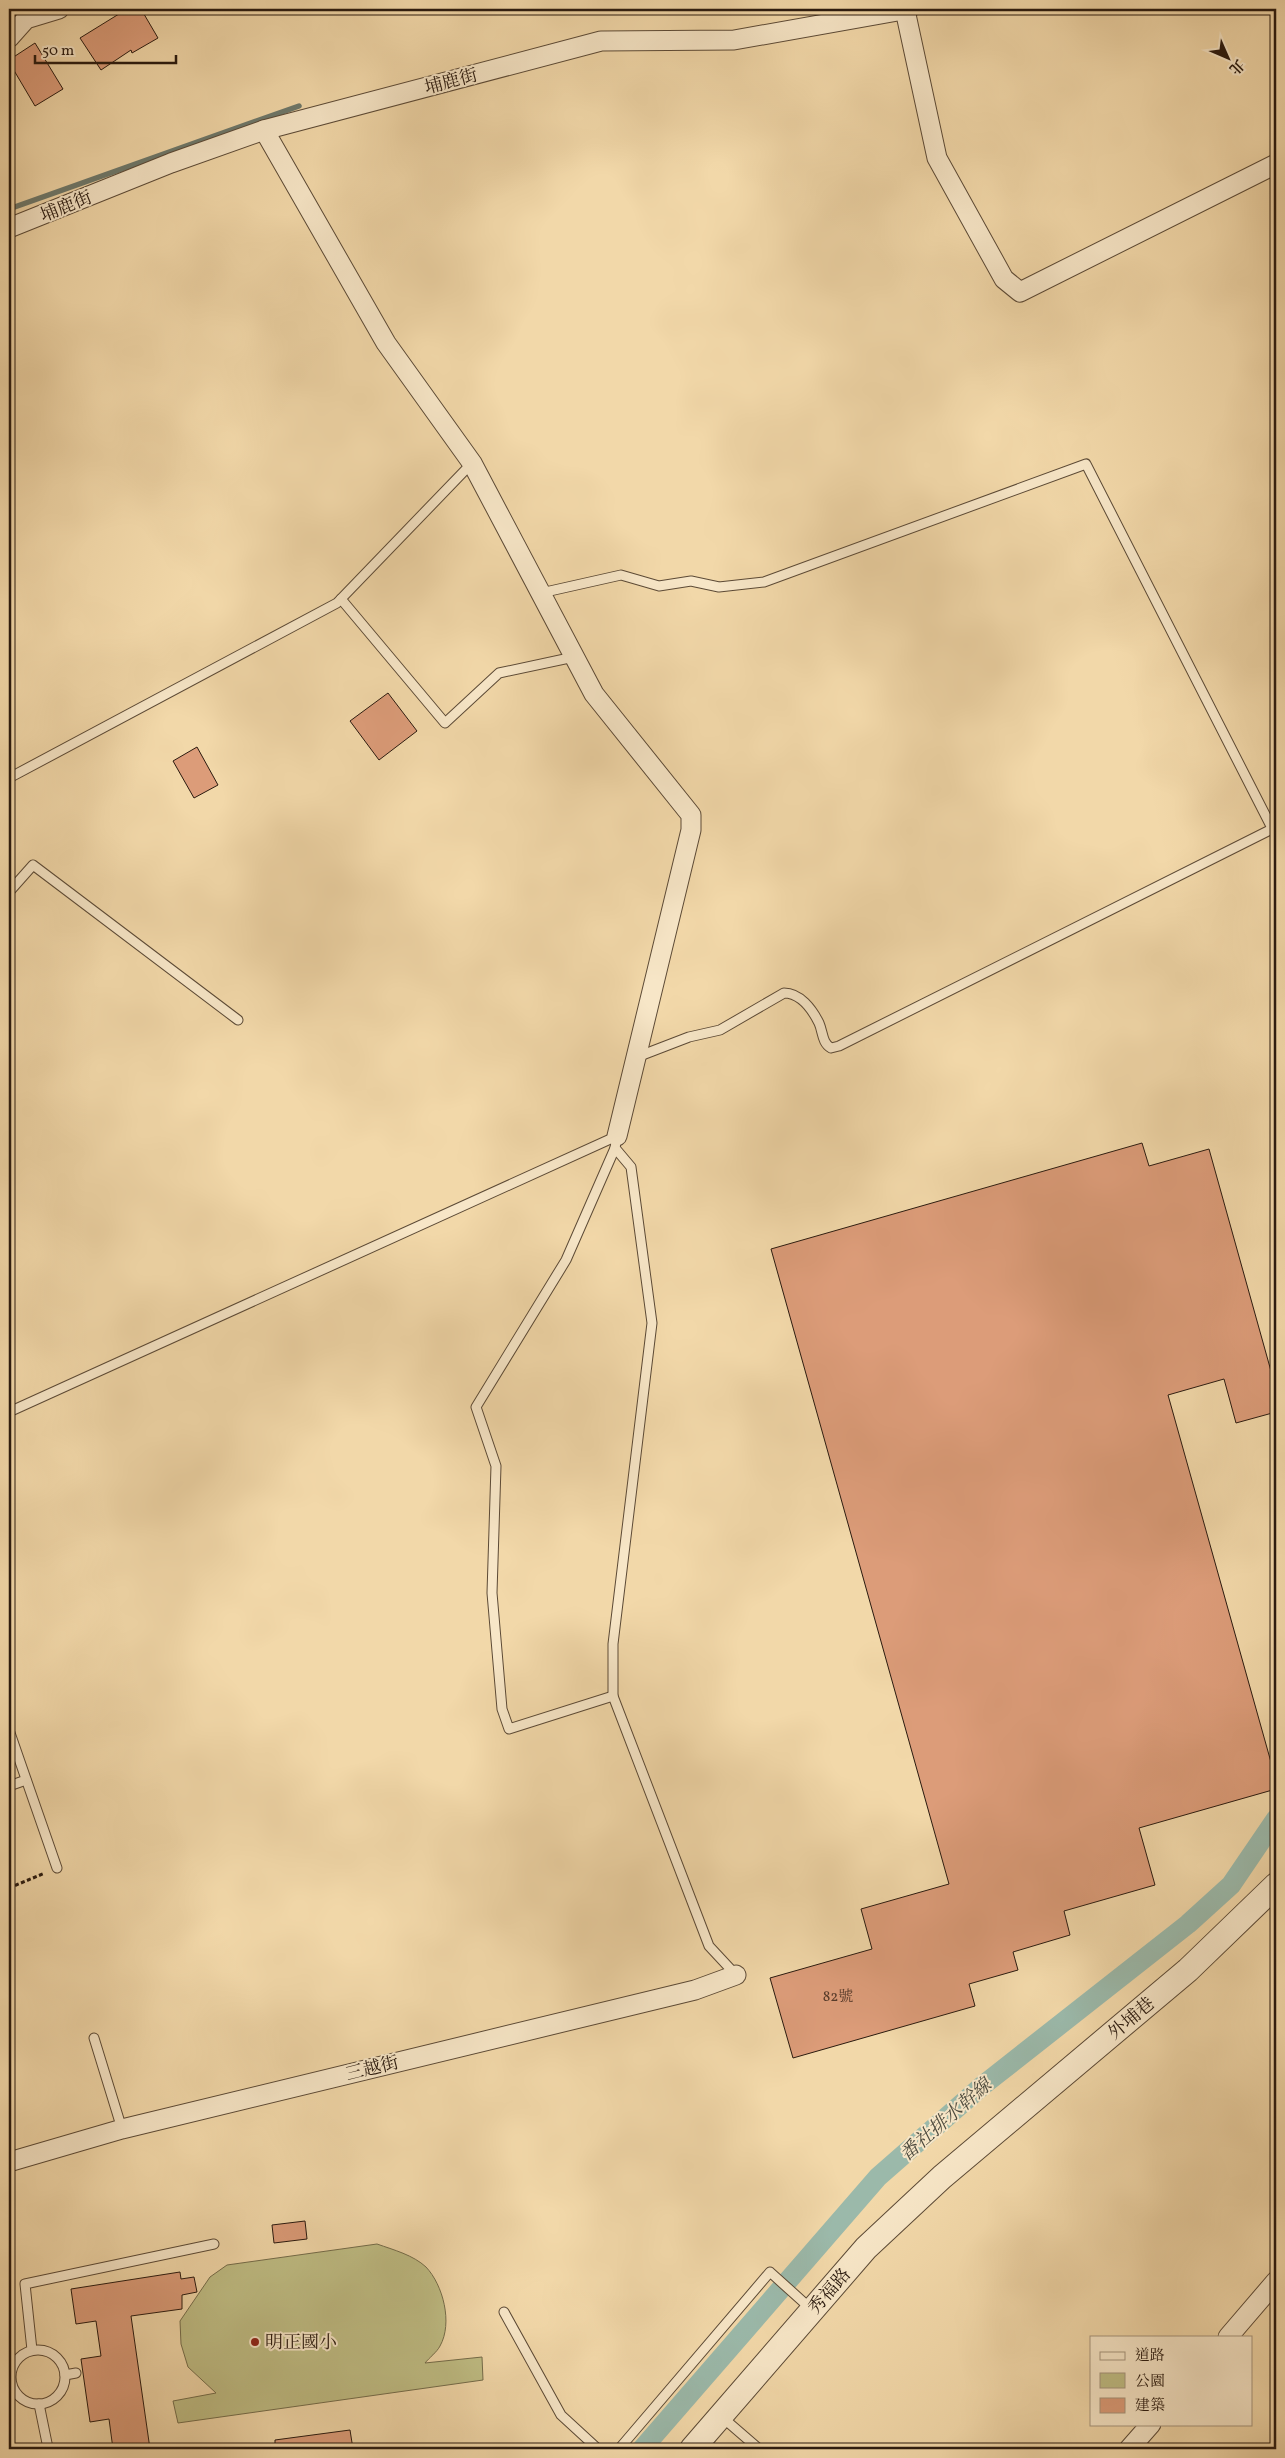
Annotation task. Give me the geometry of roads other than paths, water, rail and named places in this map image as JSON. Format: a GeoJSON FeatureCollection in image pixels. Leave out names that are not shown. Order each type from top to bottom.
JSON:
{"type":"FeatureCollection","features":[{"type":"Feature","properties":{"kind":"street"},"geometry":{"type":"LineString","coordinates":[[9,38],[26,19],[59,9]]}},
{"type":"Feature","properties":{"kind":"street"},"geometry":{"type":"LineString","coordinates":[[907,9],[937,158],[1004,279],[1020,292],[1276,164]]}},
{"type":"Feature","properties":{"kind":"street","name":"埔鹿街"},"geometry":{"type":"LineString","coordinates":[[9,228],[171,163],[264,130],[601,41],[734,40],[907,9]]}},
{"type":"Feature","properties":{"kind":"street"},"geometry":{"type":"LineString","coordinates":[[264,130],[386,343],[472,463],[594,694],[690,816],[690,830],[616,1142]]}},
{"type":"Feature","properties":{"kind":"street","name":"外埔巷"},"geometry":{"type":"LineString","coordinates":[[980,2145],[1188,1970],[1276,1885]]}},
{"type":"Feature","properties":{"kind":"street","name":"三越街"},"geometry":{"type":"LineString","coordinates":[[9,2162],[122,2129],[695,1990],[736,1975]]}},
{"type":"Feature","properties":{"kind":"street","name":"秀福路"},"geometry":{"type":"LineString","coordinates":[[692,2449],[866,2248],[980,2145]]}},
{"type":"Feature","properties":{"kind":"street"},"geometry":{"type":"LineString","coordinates":[[1229,2336],[1276,2281]]}},
{"type":"Feature","properties":{"kind":"street"},"geometry":{"type":"LineString","coordinates":[[1129,2449],[1149,2426]]}},
{"type":"Feature","properties":{"kind":"lane"},"geometry":{"type":"LineString","coordinates":[[9,778],[337,603],[472,463]]}},
{"type":"Feature","properties":{"kind":"lane"},"geometry":{"type":"LineString","coordinates":[[541,593],[621,575],[658,586],[691,581],[719,587],[764,582],[1086,464],[1275,831],[839,1046],[831,1048],[826,1045],[819,1022],[803,1000],[794,993],[784,993],[720,1030],[689,1037],[637,1058]]}},
{"type":"Feature","properties":{"kind":"lane"},"geometry":{"type":"LineString","coordinates":[[340,599],[445,723],[499,673],[574,657]]}},
{"type":"Feature","properties":{"kind":"lane"},"geometry":{"type":"LineString","coordinates":[[9,892],[34,865],[238,1020]]}},
{"type":"Feature","properties":{"kind":"lane"},"geometry":{"type":"LineString","coordinates":[[9,1412],[616,1142]]}},
{"type":"Feature","properties":{"kind":"lane"},"geometry":{"type":"LineString","coordinates":[[616,1142],[631,1167],[652,1323],[613,1644],[613,1696],[709,1946],[736,1975]]}},
{"type":"Feature","properties":{"kind":"lane"},"geometry":{"type":"LineString","coordinates":[[613,1696],[509,1729],[502,1709],[492,1593],[496,1466],[476,1407],[566,1260],[616,1142]]}},
{"type":"Feature","properties":{"kind":"lane"},"geometry":{"type":"LineString","coordinates":[[9,1730],[57,1868]]}},
{"type":"Feature","properties":{"kind":"lane"},"geometry":{"type":"LineString","coordinates":[[9,1786],[26,1780]]}},
{"type":"Feature","properties":{"kind":"lane"},"geometry":{"type":"LineString","coordinates":[[94,2038],[122,2129]]}},
{"type":"Feature","properties":{"kind":"lane"},"geometry":{"type":"LineString","coordinates":[[32,2350],[25,2284],[214,2244]]}},
{"type":"Feature","properties":{"kind":"lane"},"geometry":{"type":"LineString","coordinates":[[619,2449],[770,2272],[813,2310]]}},
{"type":"Feature","properties":{"kind":"lane"},"geometry":{"type":"LineString","coordinates":[[504,2312],[561,2415],[598,2449]]}},
{"type":"Feature","properties":{"kind":"lane"},"geometry":{"type":"LineString","coordinates":[[32,2350],[51,2352],[63,2366],[65,2375],[65,2384],[55,2398],[39,2404],[23,2400],[11,2387],[12,2368],[17,2360],[32,2350]]}},
{"type":"Feature","properties":{"kind":"lane"},"geometry":{"type":"LineString","coordinates":[[65,2375],[76,2372]]}},
{"type":"Feature","properties":{"kind":"lane"},"geometry":{"type":"LineString","coordinates":[[39,2404],[48,2448]]}},
{"type":"Feature","properties":{"kind":"lane"},"geometry":{"type":"LineString","coordinates":[[722,2416],[759,2449]]}},
{"type":"Feature","properties":{"kind":"waterway"},"geometry":{"type":"LineString","coordinates":[[9,209],[299,106]]}},
{"type":"Feature","properties":{"kind":"waterway","name":"番社排水幹線"},"geometry":{"type":"LineString","coordinates":[[642,2449],[878,2177],[982,2086],[1188,1924],[1231,1885],[1276,1819]]}},
{"type":"Feature","properties":{"kind":"place","name":"明正國小"},"geometry":{"type":"Point","coordinates":[255,2342]}}]}
